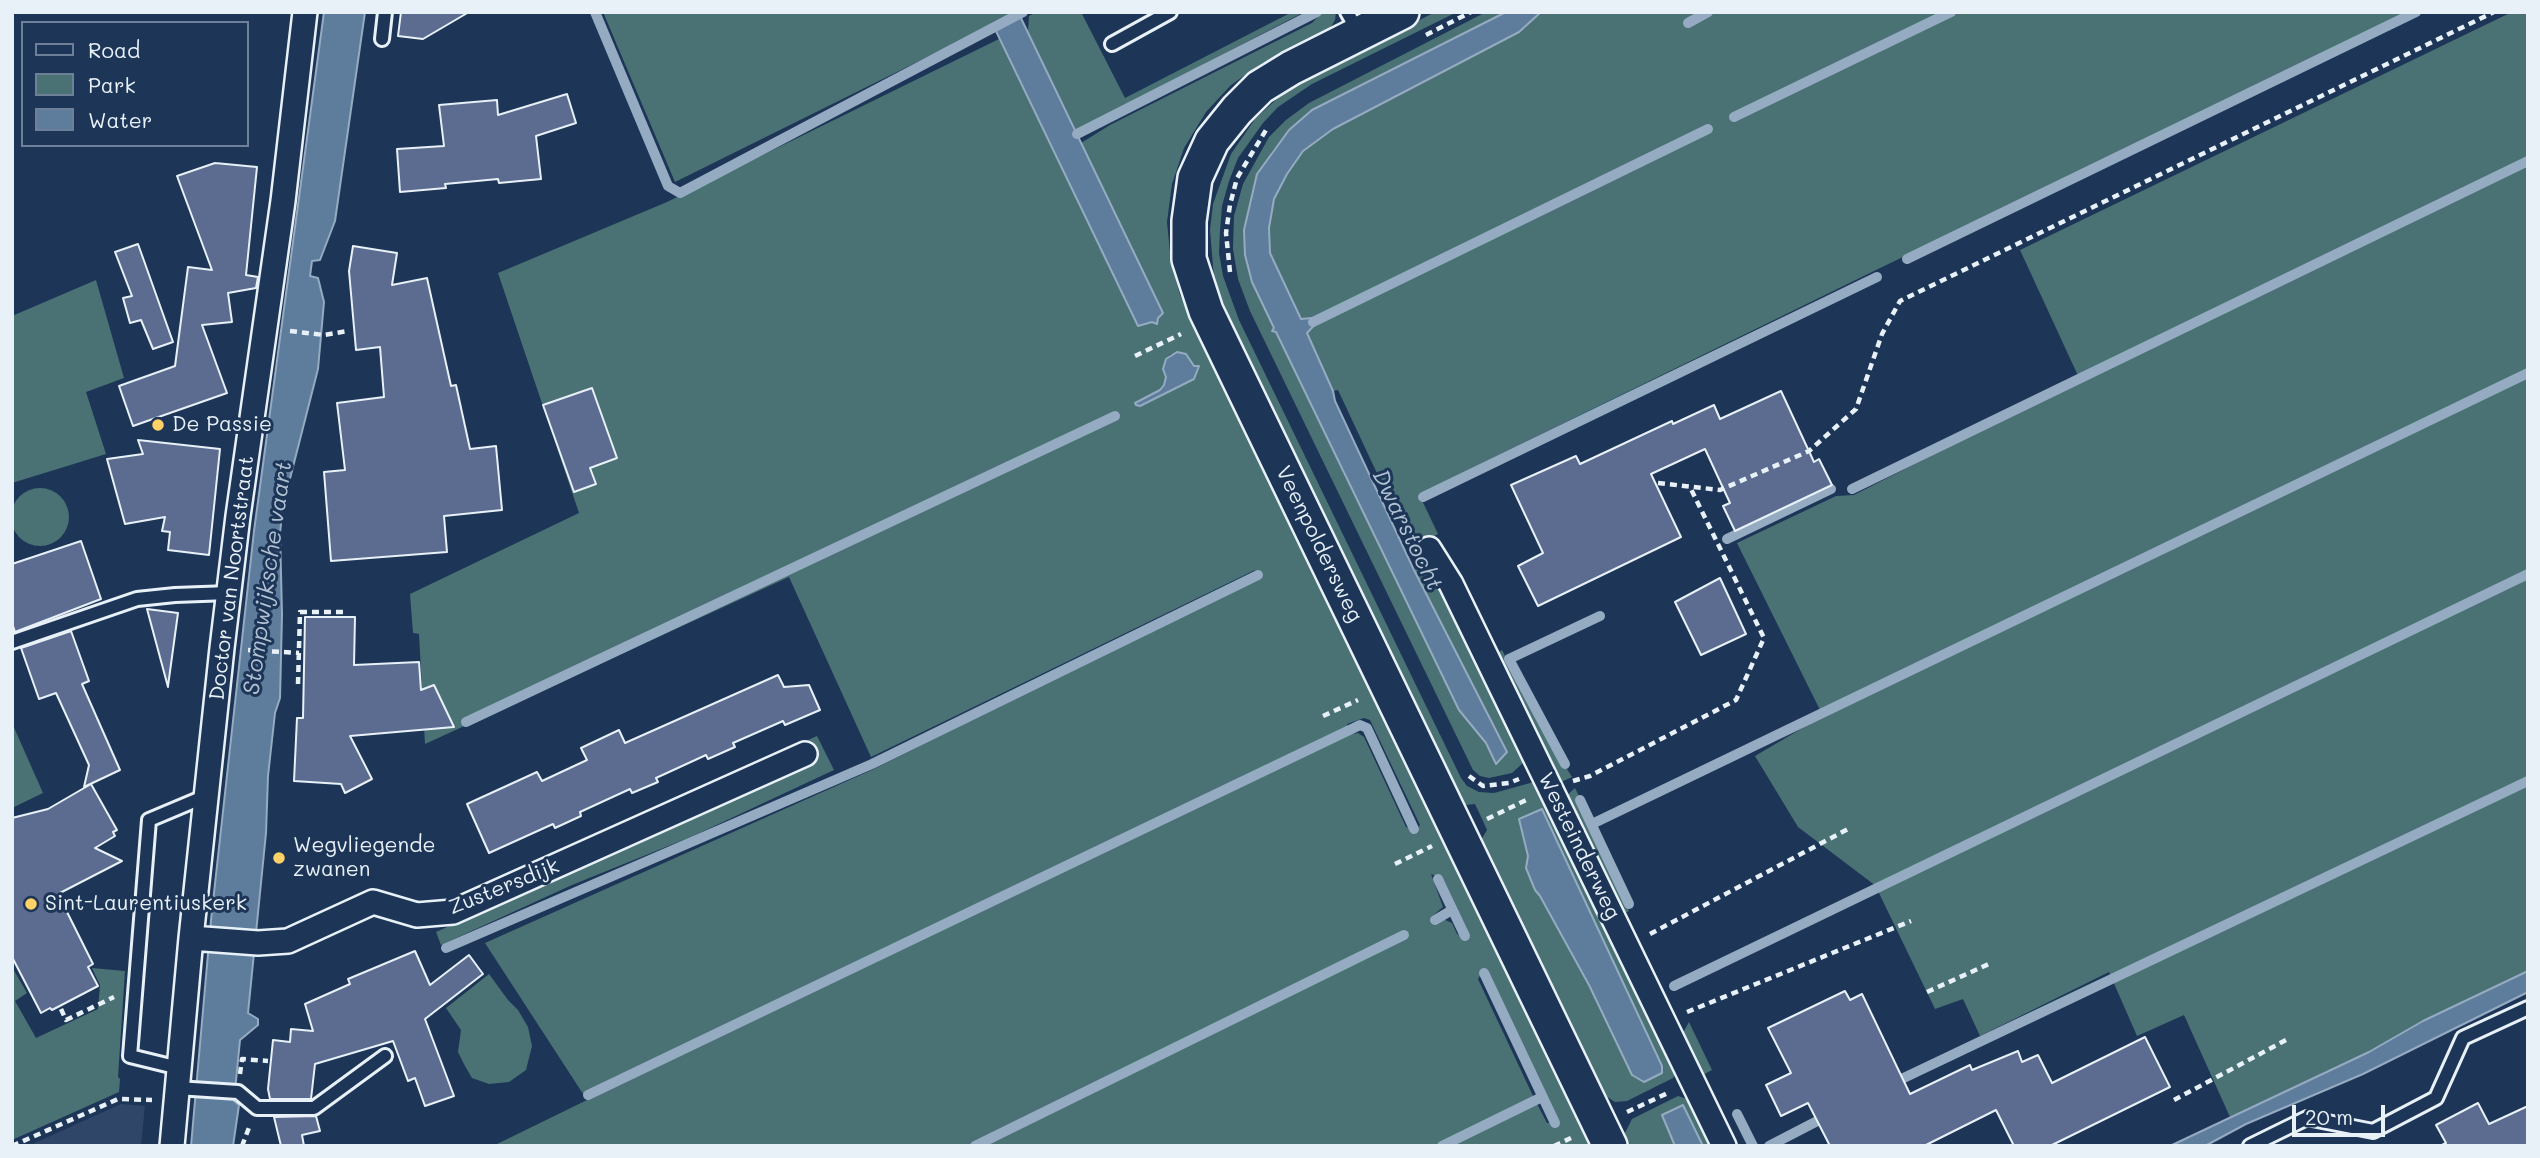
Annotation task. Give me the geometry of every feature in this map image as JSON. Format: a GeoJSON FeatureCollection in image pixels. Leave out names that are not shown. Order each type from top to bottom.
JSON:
{"type":"FeatureCollection","features":[{"type":"Feature","properties":{"kind":"street","name":"Doctor van Noortstraat"},"geometry":{"type":"LineString","coordinates":[[172,1146],[182,1082],[206,796],[229,593],[283,201],[305,12]]}},
{"type":"Feature","properties":{"kind":"street","name":"Veenpoldersweg"},"geometry":{"type":"LineString","coordinates":[[1412,25],[1353,23],[1260,87],[1237,110],[1212,141],[1195,178],[1188,220],[1189,259],[1210,320],[1610,1146]]}},
{"type":"Feature","properties":{"kind":"street","name":"Westeinderweg"},"geometry":{"type":"LineString","coordinates":[[1429,550],[1451,584],[1724,1146]]}},
{"type":"Feature","properties":{"kind":"street","name":"Zustersdijk"},"geometry":{"type":"LineString","coordinates":[[196,939],[258,943],[288,941],[373,902],[417,915],[453,912],[805,754]]}},
{"type":"Feature","properties":{"kind":"lane"},"geometry":{"type":"LineString","coordinates":[[382,39],[385,12]]}},
{"type":"Feature","properties":{"kind":"lane"},"geometry":{"type":"LineString","coordinates":[[1112,44],[1170,12]]}},
{"type":"Feature","properties":{"kind":"lane"},"geometry":{"type":"LineString","coordinates":[[12,642],[137,599],[229,593]]}},
{"type":"Feature","properties":{"kind":"lane"},"geometry":{"type":"LineString","coordinates":[[206,796],[149,820],[130,1056],[182,1082],[238,1092],[257,1108],[314,1108],[385,1056]]}},
{"type":"Feature","properties":{"kind":"lane"},"geometry":{"type":"LineString","coordinates":[[2250,1146],[2307,1118],[2373,1131],[2436,1098],[2463,1038],[2528,1008]]}},
{"type":"Feature","properties":{"kind":"path"},"geometry":{"type":"LineString","coordinates":[[1412,25],[1471,12]]}},
{"type":"Feature","properties":{"kind":"path"},"geometry":{"type":"LineString","coordinates":[[1658,483],[1720,489],[1809,451],[1856,410],[1882,334],[1900,301],[2494,12]]}},
{"type":"Feature","properties":{"kind":"path"},"geometry":{"type":"LineString","coordinates":[[1230,275],[1226,233],[1237,178],[1250,153],[1273,123]]}},
{"type":"Feature","properties":{"kind":"path"},"geometry":{"type":"LineString","coordinates":[[1135,356],[1210,320]]}},
{"type":"Feature","properties":{"kind":"path"},"geometry":{"type":"LineString","coordinates":[[278,330],[324,335],[348,331]]}},
{"type":"Feature","properties":{"kind":"path"},"geometry":{"type":"LineString","coordinates":[[1464,769],[1471,779],[1483,786],[1590,776],[1736,701],[1764,638],[1689,486]]}},
{"type":"Feature","properties":{"kind":"path"},"geometry":{"type":"LineString","coordinates":[[298,684],[300,612],[346,612]]}},
{"type":"Feature","properties":{"kind":"path"},"geometry":{"type":"LineString","coordinates":[[239,649],[299,653]]}},
{"type":"Feature","properties":{"kind":"path"},"geometry":{"type":"LineString","coordinates":[[1323,716],[1387,686]]}},
{"type":"Feature","properties":{"kind":"path"},"geometry":{"type":"LineString","coordinates":[[1395,864],[1458,833],[1547,779]]}},
{"type":"Feature","properties":{"kind":"path"},"geometry":{"type":"LineString","coordinates":[[1628,946],[1850,828]]}},
{"type":"Feature","properties":{"kind":"path"},"geometry":{"type":"LineString","coordinates":[[1664,1023],[1911,920]]}},
{"type":"Feature","properties":{"kind":"path"},"geometry":{"type":"LineString","coordinates":[[1927,992],[1991,963]]}},
{"type":"Feature","properties":{"kind":"path"},"geometry":{"type":"LineString","coordinates":[[61,1009],[66,1020],[120,994],[135,995]]}},
{"type":"Feature","properties":{"kind":"path"},"geometry":{"type":"LineString","coordinates":[[2175,1100],[2286,1040]]}},
{"type":"Feature","properties":{"kind":"path"},"geometry":{"type":"LineString","coordinates":[[238,1092],[242,1059],[268,1061]]}},
{"type":"Feature","properties":{"kind":"path"},"geometry":{"type":"LineString","coordinates":[[12,1146],[118,1099],[160,1100],[182,1082]]}},
{"type":"Feature","properties":{"kind":"shaded area"},"geometry":{"type":"Polygon","coordinates":[[[121,1104],[145,1106],[141,1146],[28,1146],[121,1104]]]}},
{"type":"Feature","properties":{"kind":"green space"},"geometry":{"type":"Polygon","coordinates":[[[603,12],[1018,12],[675,182],[603,12]]]}},
{"type":"Feature","properties":{"kind":"green space"},"geometry":{"type":"Polygon","coordinates":[[[1036,12],[1081,12],[1125,98],[1292,12],[1304,12],[1076,131],[1028,31],[1029,16],[1036,12]]]}},
{"type":"Feature","properties":{"kind":"green space"},"geometry":{"type":"Polygon","coordinates":[[[1323,12],[1336,12],[1329,30],[1262,63],[1231,85],[1206,112],[1184,148],[1172,184],[1167,222],[1171,262],[1180,295],[1592,1146],[493,1146],[587,1100],[485,943],[874,769],[1259,577],[1255,570],[871,757],[789,577],[425,744],[419,634],[413,633],[410,594],[579,513],[498,273],[667,202],[999,39],[1137,325],[1158,318],[1163,313],[1081,143],[1110,125],[1312,23],[1323,12]],[[1171,354],[1163,368],[1166,377],[1164,385],[1160,390],[1135,402],[1140,406],[1194,366],[1171,354]],[[1364,718],[1347,724],[1352,734],[1358,733],[1364,737],[1406,827],[1416,831],[1420,825],[1370,720],[1364,718]],[[1431,874],[1443,907],[1431,917],[1434,923],[1443,919],[1452,923],[1457,934],[1466,938],[1467,929],[1444,880],[1431,874]],[[1483,971],[1478,979],[1547,1123],[1555,1123],[1558,1119],[1489,974],[1483,971]]]}},
{"type":"Feature","properties":{"kind":"green space"},"geometry":{"type":"Polygon","coordinates":[[[1435,12],[1457,12],[1312,84],[1278,107],[1238,158],[1222,206],[1219,253],[1223,276],[1239,320],[1461,778],[1467,786],[1479,792],[1494,793],[1541,780],[1679,1067],[1673,1078],[1627,1101],[1615,1102],[1606,1096],[1481,840],[1487,830],[1475,804],[1465,805],[1231,324],[1214,278],[1210,230],[1213,204],[1231,154],[1255,119],[1290,87],[1435,12]],[[1542,809],[1519,819],[1528,856],[1526,868],[1535,889],[1589,985],[1632,1075],[1644,1082],[1662,1073],[1662,1066],[1542,809]]]}},
{"type":"Feature","properties":{"kind":"green space"},"geometry":{"type":"Polygon","coordinates":[[[1486,12],[1506,12],[1312,110],[1289,130],[1271,153],[1252,282],[1459,710],[1486,743],[1495,763],[1414,570],[1420,565],[1338,390],[1333,391],[1307,333],[1321,318],[1301,320],[1270,253],[1269,228],[1274,199],[1303,151],[1333,129],[1519,32],[1541,12],[2411,12],[1419,494],[1438,534],[1415,546],[1428,573],[1441,579],[1526,751],[1524,762],[1512,773],[1489,778],[1480,776],[1473,770],[1250,311],[1238,279],[1233,249],[1234,216],[1243,184],[1269,137],[1286,120],[1309,103],[1486,12]]]}},
{"type":"Feature","properties":{"kind":"green space"},"geometry":{"type":"Polygon","coordinates":[[[2512,12],[2528,12],[2528,572],[1876,886],[1798,827],[1755,756],[1823,716],[1737,543],[1836,496],[1854,495],[2080,380],[2020,250],[2512,12]]]}},
{"type":"Feature","properties":{"kind":"green space"},"geometry":{"type":"Polygon","coordinates":[[[96,280],[124,378],[86,392],[106,454],[12,483],[12,316],[96,280]]]}},
{"type":"Feature","properties":{"kind":"green space"},"geometry":{"type":"Polygon","coordinates":[[[34,488],[46,488],[61,496],[69,511],[69,523],[61,538],[46,546],[34,546],[19,538],[11,523],[11,511],[19,496],[34,488]]]}},
{"type":"Feature","properties":{"kind":"green space"},"geometry":{"type":"Polygon","coordinates":[[[2528,577],[2528,971],[2423,1021],[2369,1052],[2230,1117],[2184,1015],[2137,1036],[2109,972],[1980,1036],[1963,999],[1935,1009],[1878,891],[2528,577]]]}},
{"type":"Feature","properties":{"kind":"green space"},"geometry":{"type":"Polygon","coordinates":[[[1502,650],[1562,768],[1567,769],[1572,777],[1557,784],[1494,656],[1502,650]]]}},
{"type":"Feature","properties":{"kind":"green space"},"geometry":{"type":"Polygon","coordinates":[[[12,723],[43,793],[12,808],[12,723]]]}},
{"type":"Feature","properties":{"kind":"green space"},"geometry":{"type":"Polygon","coordinates":[[[817,736],[834,770],[693,836],[572,885],[441,945],[436,932],[814,761],[806,741],[817,736]]]}},
{"type":"Feature","properties":{"kind":"green space"},"geometry":{"type":"Polygon","coordinates":[[[1575,788],[1580,798],[1577,801],[1629,911],[1621,915],[1564,798],[1575,788]]]}},
{"type":"Feature","properties":{"kind":"green space"},"geometry":{"type":"Polygon","coordinates":[[[12,967],[27,993],[15,1001],[36,1038],[98,1009],[100,985],[92,968],[125,971],[119,1092],[12,1140],[12,967]]]}},
{"type":"Feature","properties":{"kind":"green space"},"geometry":{"type":"Polygon","coordinates":[[[489,974],[518,1010],[528,1027],[532,1046],[526,1070],[509,1082],[489,1084],[472,1078],[465,1066],[458,1052],[461,1030],[446,1008],[489,974]]]}},
{"type":"Feature","properties":{"kind":"green space"},"geometry":{"type":"Polygon","coordinates":[[[1689,1022],[1712,1070],[1699,1077],[1680,1038],[1689,1022]]]}},
{"type":"Feature","properties":{"kind":"green space"},"geometry":{"type":"Polygon","coordinates":[[[1678,1096],[1696,1102],[1717,1146],[1703,1146],[1683,1105],[1662,1115],[1675,1146],[1629,1146],[1624,1135],[1632,1119],[1678,1096]]]}},
{"type":"Feature","properties":{"kind":"water","name":"Stompwijksche vaart"},"geometry":{"type":"Polygon","coordinates":[[[324,12],[365,12],[335,221],[320,260],[312,261],[310,276],[318,278],[324,302],[318,369],[283,506],[280,533],[280,698],[275,713],[268,776],[266,833],[248,1013],[258,1019],[258,1025],[240,1040],[234,1101],[239,1105],[233,1146],[191,1146],[211,920],[254,531],[324,12]]]}},
{"type":"Feature","properties":{"kind":"water"},"geometry":{"type":"Polygon","coordinates":[[[1506,12],[1541,12],[1519,32],[1333,129],[1303,151],[1274,199],[1269,228],[1270,253],[1301,319],[1322,317],[1307,333],[1335,401],[1414,570],[1507,752],[1496,764],[1486,743],[1459,710],[1276,332],[1272,331],[1274,328],[1252,282],[1245,255],[1244,230],[1257,174],[1289,130],[1312,110],[1506,12]]]}},
{"type":"Feature","properties":{"kind":"water"},"geometry":{"type":"Polygon","coordinates":[[[1019,14],[1163,313],[1157,324],[1152,322],[1138,326],[994,27],[1019,14]]]}},
{"type":"Feature","properties":{"kind":"water"},"geometry":{"type":"Polygon","coordinates":[[[1177,352],[1186,354],[1194,366],[1199,366],[1194,379],[1140,406],[1136,405],[1135,403],[1160,390],[1164,385],[1166,377],[1163,369],[1166,359],[1177,352]]]}},
{"type":"Feature","properties":{"kind":"water"},"geometry":{"type":"Polygon","coordinates":[[[1542,809],[1662,1066],[1662,1073],[1644,1082],[1632,1075],[1589,985],[1535,890],[1526,868],[1528,856],[1519,819],[1542,809]]]}},
{"type":"Feature","properties":{"kind":"water"},"geometry":{"type":"Polygon","coordinates":[[[2528,971],[2528,992],[2363,1074],[2246,1124],[2205,1146],[2170,1146],[2369,1052],[2423,1021],[2528,971]]]}},
{"type":"Feature","properties":{"kind":"water"},"geometry":{"type":"Polygon","coordinates":[[[1683,1105],[1703,1146],[1675,1146],[1662,1115],[1683,1105]]]}},
{"type":"Feature","properties":{"kind":"building"},"geometry":{"type":"Polygon","coordinates":[[[401,12],[469,12],[423,39],[398,36],[401,12]]]}},
{"type":"Feature","properties":{"kind":"building"},"geometry":{"type":"Polygon","coordinates":[[[567,94],[576,123],[536,136],[541,179],[499,183],[498,179],[400,192],[397,149],[444,146],[439,105],[497,100],[498,115],[567,94]]]}},
{"type":"Feature","properties":{"kind":"building"},"geometry":{"type":"Polygon","coordinates":[[[215,163],[257,167],[246,275],[258,277],[256,288],[228,293],[232,322],[202,325],[227,393],[133,426],[119,386],[175,366],[188,267],[212,270],[177,176],[215,163]]]}},
{"type":"Feature","properties":{"kind":"building"},"geometry":{"type":"Polygon","coordinates":[[[138,244],[173,342],[153,349],[141,320],[130,323],[123,298],[132,296],[115,252],[138,244]]]}},
{"type":"Feature","properties":{"kind":"building"},"geometry":{"type":"Polygon","coordinates":[[[353,246],[397,253],[392,285],[427,278],[451,386],[456,385],[470,449],[496,446],[502,510],[444,516],[447,552],[331,561],[324,472],[345,470],[337,403],[384,397],[380,347],[356,350],[349,271],[353,246]]]}},
{"type":"Feature","properties":{"kind":"building"},"geometry":{"type":"Polygon","coordinates":[[[592,388],[617,458],[590,468],[596,484],[574,492],[543,405],[592,388]]]}},
{"type":"Feature","properties":{"kind":"building"},"geometry":{"type":"Polygon","coordinates":[[[1781,391],[1814,462],[1819,459],[1832,485],[1735,531],[1723,506],[1730,503],[1705,449],[1651,474],[1681,537],[1538,606],[1518,566],[1543,553],[1511,485],[1576,456],[1580,464],[1672,421],[1673,424],[1714,405],[1720,419],[1781,391]]]}},
{"type":"Feature","properties":{"kind":"building"},"geometry":{"type":"Polygon","coordinates":[[[138,440],[220,449],[209,555],[168,550],[170,532],[162,531],[165,517],[125,524],[107,459],[143,454],[138,440]]]}},
{"type":"Feature","properties":{"kind":"building"},"geometry":{"type":"Polygon","coordinates":[[[81,541],[101,599],[15,632],[12,623],[12,564],[81,541]]]}},
{"type":"Feature","properties":{"kind":"building"},"geometry":{"type":"Polygon","coordinates":[[[1720,578],[1746,634],[1701,655],[1675,602],[1720,578]]]}},
{"type":"Feature","properties":{"kind":"building"},"geometry":{"type":"Polygon","coordinates":[[[147,609],[178,613],[168,687],[147,609]]]}},
{"type":"Feature","properties":{"kind":"building"},"geometry":{"type":"Polygon","coordinates":[[[305,617],[355,617],[354,665],[419,662],[421,690],[434,685],[454,727],[350,736],[372,779],[345,793],[341,784],[294,781],[297,718],[303,718],[305,617]]]}},
{"type":"Feature","properties":{"kind":"building"},"geometry":{"type":"Polygon","coordinates":[[[71,631],[89,681],[82,684],[120,770],[84,787],[89,765],[56,693],[39,699],[21,648],[71,631]]]}},
{"type":"Feature","properties":{"kind":"building"},"geometry":{"type":"Polygon","coordinates":[[[778,675],[784,687],[809,685],[820,710],[785,725],[783,721],[733,743],[735,747],[708,759],[706,755],[656,778],[658,782],[632,793],[630,789],[580,812],[581,816],[555,828],[553,824],[489,853],[467,804],[537,772],[542,781],[587,760],[581,748],[619,730],[625,743],[778,675]]]}},
{"type":"Feature","properties":{"kind":"building","name":"Sint-Laurentiuskerk"},"geometry":{"type":"Polygon","coordinates":[[[91,784],[117,830],[113,832],[115,836],[95,848],[122,861],[58,894],[93,964],[88,967],[98,986],[41,1013],[12,957],[12,818],[48,809],[91,784]]]}},
{"type":"Feature","properties":{"kind":"building"},"geometry":{"type":"Polygon","coordinates":[[[415,951],[430,985],[469,955],[483,974],[425,1019],[454,1096],[425,1106],[415,1078],[408,1081],[393,1041],[315,1064],[311,1099],[270,1099],[268,1089],[273,1040],[290,1042],[291,1029],[313,1031],[305,1004],[350,984],[348,979],[415,951]]]}},
{"type":"Feature","properties":{"kind":"building"},"geometry":{"type":"Polygon","coordinates":[[[1845,991],[1850,1000],[1862,994],[1910,1094],[1970,1065],[1972,1070],[2018,1051],[2022,1062],[2038,1055],[2052,1083],[2145,1037],[2170,1087],[2050,1146],[2014,1146],[1996,1110],[1924,1146],[1830,1146],[1808,1103],[1781,1116],[1766,1085],[1791,1073],[1768,1028],[1845,991]]]}},
{"type":"Feature","properties":{"kind":"building"},"geometry":{"type":"Polygon","coordinates":[[[2478,1103],[2489,1124],[2528,1106],[2528,1146],[2440,1146],[2446,1143],[2436,1125],[2478,1103]]]}},
{"type":"Feature","properties":{"kind":"building"},"geometry":{"type":"Polygon","coordinates":[[[316,1116],[320,1131],[302,1135],[304,1146],[281,1146],[274,1117],[316,1116]]]}},
{"type":"Feature","properties":{"kind":"waterway"},"geometry":{"type":"LineString","coordinates":[[595,12],[668,186],[680,193],[1023,12]]}},
{"type":"Feature","properties":{"kind":"waterway"},"geometry":{"type":"LineString","coordinates":[[1077,134],[1317,12]]}},
{"type":"Feature","properties":{"kind":"waterway"},"geometry":{"type":"LineString","coordinates":[[1688,23],[1708,12]]}},
{"type":"Feature","properties":{"kind":"waterway"},"geometry":{"type":"LineString","coordinates":[[1734,117],[1951,12]]}},
{"type":"Feature","properties":{"kind":"waterway"},"geometry":{"type":"LineString","coordinates":[[1907,259],[2416,12]]}},
{"type":"Feature","properties":{"kind":"waterway"},"geometry":{"type":"LineString","coordinates":[[1313,322],[1708,129]]}},
{"type":"Feature","properties":{"kind":"waterway"},"geometry":{"type":"LineString","coordinates":[[1852,489],[2528,161]]}},
{"type":"Feature","properties":{"kind":"waterway"},"geometry":{"type":"LineString","coordinates":[[1423,497],[1877,277]]}},
{"type":"Feature","properties":{"kind":"waterway"},"geometry":{"type":"LineString","coordinates":[[1592,824],[2528,373]]}},
{"type":"Feature","properties":{"kind":"waterway"},"geometry":{"type":"LineString","coordinates":[[466,722],[1115,416]]}},
{"type":"Feature","properties":{"kind":"waterway"},"geometry":{"type":"LineString","coordinates":[[1727,539],[1831,489]]}},
{"type":"Feature","properties":{"kind":"waterway"},"geometry":{"type":"LineString","coordinates":[[1674,986],[2528,574]]}},
{"type":"Feature","properties":{"kind":"waterway"},"geometry":{"type":"LineString","coordinates":[[446,948],[872,764],[1258,575]]}},
{"type":"Feature","properties":{"kind":"waterway"},"geometry":{"type":"LineString","coordinates":[[1565,764],[1509,659],[1600,616]]}},
{"type":"Feature","properties":{"kind":"waterway"},"geometry":{"type":"LineString","coordinates":[[588,1095],[1360,725],[1367,728],[1414,829]]}},
{"type":"Feature","properties":{"kind":"waterway"},"geometry":{"type":"LineString","coordinates":[[1891,1084],[2528,781]]}},
{"type":"Feature","properties":{"kind":"waterway"},"geometry":{"type":"LineString","coordinates":[[1580,800],[1629,904]]}},
{"type":"Feature","properties":{"kind":"waterway"},"geometry":{"type":"LineString","coordinates":[[1438,879],[1465,936]]}},
{"type":"Feature","properties":{"kind":"waterway"},"geometry":{"type":"LineString","coordinates":[[1435,920],[1452,910]]}},
{"type":"Feature","properties":{"kind":"waterway"},"geometry":{"type":"LineString","coordinates":[[975,1146],[1404,935]]}},
{"type":"Feature","properties":{"kind":"waterway"},"geometry":{"type":"LineString","coordinates":[[1484,973],[1555,1123]]}},
{"type":"Feature","properties":{"kind":"waterway"},"geometry":{"type":"LineString","coordinates":[[1442,1146],[1542,1097]]}},
{"type":"Feature","properties":{"kind":"waterway"},"geometry":{"type":"LineString","coordinates":[[1737,1114],[1753,1146]]}},
{"type":"Feature","properties":{"kind":"waterway"},"geometry":{"type":"LineString","coordinates":[[1769,1146],[1827,1116]]}},
{"type":"Feature","properties":{"kind":"place","name":"De Passie"},"geometry":{"type":"Point","coordinates":[158,425]}},
{"type":"Feature","properties":{"kind":"place","name":"Wegvliegende zwanen"},"geometry":{"type":"Point","coordinates":[279,858]}},
{"type":"Feature","properties":{"kind":"place","name":"Sint-Laurentiuskerk"},"geometry":{"type":"Point","coordinates":[31,904]}},
{"type":"Feature","properties":{"kind":"water label","name":"Dwarstocht"},"geometry":{"type":"Point","coordinates":[1407,530]}}]}
